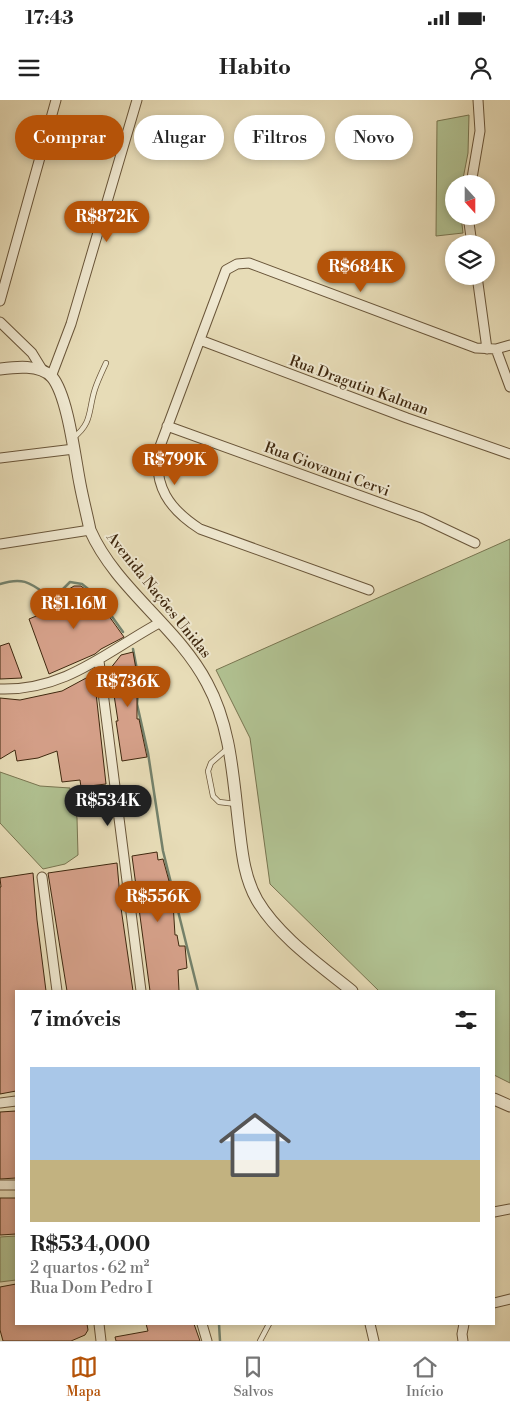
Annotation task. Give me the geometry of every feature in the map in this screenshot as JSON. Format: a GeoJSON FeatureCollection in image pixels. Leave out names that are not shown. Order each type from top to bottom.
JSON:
{"type":"FeatureCollection","features":[{"type":"Feature","properties":{"kind":"street"},"geometry":{"type":"LineString","coordinates":[[0,301],[56,100]]}},
{"type":"Feature","properties":{"kind":"street"},"geometry":{"type":"LineString","coordinates":[[47,374],[71,324],[137,100]]}},
{"type":"Feature","properties":{"kind":"street"},"geometry":{"type":"LineString","coordinates":[[473,175],[480,131],[478,100]]}},
{"type":"Feature","properties":{"kind":"street"},"geometry":{"type":"LineString","coordinates":[[369,590],[200,529],[184,519],[174,509],[165,493],[158,476],[159,449],[226,270],[236,264],[249,263],[465,344],[492,349],[510,345]]}},
{"type":"Feature","properties":{"kind":"street"},"geometry":{"type":"LineString","coordinates":[[479,285],[492,349],[510,387]]}},
{"type":"Feature","properties":{"kind":"street"},"geometry":{"type":"LineString","coordinates":[[0,322],[32,353],[47,374]]}},
{"type":"Feature","properties":{"kind":"street","name":"Rua Dragutin Kalman"},"geometry":{"type":"LineString","coordinates":[[200,340],[510,454]]}},
{"type":"Feature","properties":{"kind":"street"},"geometry":{"type":"LineString","coordinates":[[0,370],[28,368],[47,374]]}},
{"type":"Feature","properties":{"kind":"street","name":"Avenida Nações Unidas"},"geometry":{"type":"LineString","coordinates":[[47,374],[62,398],[90,530],[95,542],[111,564],[197,666],[207,683],[222,718],[229,747],[245,869],[250,886],[274,923],[351,990]]}},
{"type":"Feature","properties":{"kind":"street","name":"Rua Giovanni Cervi"},"geometry":{"type":"LineString","coordinates":[[167,426],[422,518],[475,543]]}},
{"type":"Feature","properties":{"kind":"street"},"geometry":{"type":"LineString","coordinates":[[0,458],[73,444]]}},
{"type":"Feature","properties":{"kind":"street"},"geometry":{"type":"LineString","coordinates":[[0,544],[90,530]]}},
{"type":"Feature","properties":{"kind":"street"},"geometry":{"type":"LineString","coordinates":[[0,688],[18,689],[39,686],[62,678],[99,661],[120,645],[161,622]]}},
{"type":"Feature","properties":{"kind":"street"},"geometry":{"type":"LineString","coordinates":[[99,661],[141,990]]}},
{"type":"Feature","properties":{"kind":"street"},"geometry":{"type":"LineString","coordinates":[[42,877],[57,990]]}},
{"type":"Feature","properties":{"kind":"street"},"geometry":{"type":"LineString","coordinates":[[495,1099],[510,1106]]}},
{"type":"Feature","properties":{"kind":"street"},"geometry":{"type":"LineString","coordinates":[[0,1103],[15,1101]]}},
{"type":"Feature","properties":{"kind":"street"},"geometry":{"type":"LineString","coordinates":[[0,1185],[15,1185]]}},
{"type":"Feature","properties":{"kind":"street"},"geometry":{"type":"LineString","coordinates":[[495,1212],[510,1209]]}},
{"type":"Feature","properties":{"kind":"street"},"geometry":{"type":"LineString","coordinates":[[495,1303],[510,1299]]}},
{"type":"Feature","properties":{"kind":"street"},"geometry":{"type":"LineString","coordinates":[[99,1325],[102,1341]]}},
{"type":"Feature","properties":{"kind":"street"},"geometry":{"type":"LineString","coordinates":[[202,1325],[207,1341]]}},
{"type":"Feature","properties":{"kind":"street"},"geometry":{"type":"LineString","coordinates":[[370,1325],[374,1341]]}},
{"type":"Feature","properties":{"kind":"street"},"geometry":{"type":"LineString","coordinates":[[463,1341],[464,1325]]}},
{"type":"Feature","properties":{"kind":"lane"},"geometry":{"type":"LineString","coordinates":[[73,444],[87,423],[95,390],[106,364]]}},
{"type":"Feature","properties":{"kind":"lane"},"geometry":{"type":"LineString","coordinates":[[229,747],[210,763],[208,771],[213,796],[219,802],[236,804]]}},
{"type":"Feature","properties":{"kind":"lane"},"geometry":{"type":"LineString","coordinates":[[260,1341],[268,1325]]}},
{"type":"Feature","properties":{"kind":"green space"},"geometry":{"type":"Polygon","coordinates":[[[469,115],[468,153],[464,175],[445,175],[445,225],[462,225],[463,233],[436,236],[437,121],[469,115]]]}},
{"type":"Feature","properties":{"kind":"green space"},"geometry":{"type":"Polygon","coordinates":[[[510,539],[510,1083],[495,1076],[495,990],[378,990],[270,884],[250,738],[216,670],[510,539]]]}},
{"type":"Feature","properties":{"kind":"green space"},"geometry":{"type":"Polygon","coordinates":[[[0,772],[40,786],[70,788],[77,818],[78,855],[65,864],[43,869],[0,823],[0,772]]]}},
{"type":"Feature","properties":{"kind":"green space"},"geometry":{"type":"Polygon","coordinates":[[[15,1236],[15,1280],[0,1282],[0,1237],[15,1236]]]}},
{"type":"Feature","properties":{"kind":"building"},"geometry":{"type":"Polygon","coordinates":[[[74,586],[81,586],[96,598],[124,637],[95,654],[49,674],[29,619],[69,605],[61,594],[74,586]]]}},
{"type":"Feature","properties":{"kind":"building"},"geometry":{"type":"Polygon","coordinates":[[[9,643],[22,678],[0,679],[0,646],[9,643]]]}},
{"type":"Feature","properties":{"kind":"building"},"geometry":{"type":"Polygon","coordinates":[[[133,652],[137,675],[137,719],[139,719],[147,757],[122,761],[110,669],[121,655],[133,652]]]}},
{"type":"Feature","properties":{"kind":"building"},"geometry":{"type":"Polygon","coordinates":[[[88,677],[95,682],[106,784],[81,787],[80,780],[62,782],[57,751],[38,758],[17,761],[15,750],[0,759],[0,698],[20,700],[62,691],[88,677]]]}},
{"type":"Feature","properties":{"kind":"building"},"geometry":{"type":"Polygon","coordinates":[[[157,852],[158,860],[163,859],[175,903],[173,903],[175,935],[177,935],[179,946],[185,946],[187,968],[178,970],[179,990],[150,990],[132,856],[157,852]]]}},
{"type":"Feature","properties":{"kind":"building"},"geometry":{"type":"Polygon","coordinates":[[[117,863],[121,908],[133,990],[67,990],[48,873],[117,863]]]}},
{"type":"Feature","properties":{"kind":"building"},"geometry":{"type":"Polygon","coordinates":[[[33,873],[46,990],[15,990],[15,1091],[0,1094],[1,887],[0,878],[33,873]]]}},
{"type":"Feature","properties":{"kind":"building"},"geometry":{"type":"Polygon","coordinates":[[[15,1111],[15,1178],[0,1179],[0,1112],[15,1111]]]}},
{"type":"Feature","properties":{"kind":"building"},"geometry":{"type":"Polygon","coordinates":[[[0,1198],[15,1198],[15,1234],[0,1235],[0,1198]]]}},
{"type":"Feature","properties":{"kind":"building"},"geometry":{"type":"Polygon","coordinates":[[[15,1284],[15,1325],[87,1325],[88,1330],[85,1335],[71,1341],[3,1341],[0,1330],[0,1287],[15,1284]]]}},
{"type":"Feature","properties":{"kind":"building"},"geometry":{"type":"Polygon","coordinates":[[[146,1325],[194,1325],[200,1341],[116,1341],[115,1337],[148,1331],[146,1325]]]}},
{"type":"Feature","properties":{"kind":"waterway"},"geometry":{"type":"LineString","coordinates":[[0,584],[14,581],[25,582],[46,594],[61,591],[70,582],[82,584],[98,597],[123,632]]}},
{"type":"Feature","properties":{"kind":"waterway"},"geometry":{"type":"LineString","coordinates":[[133,649],[139,680],[137,704],[148,753],[163,851],[198,990]]}},
{"type":"Feature","properties":{"kind":"waterway"},"geometry":{"type":"LineString","coordinates":[[219,1325],[220,1341]]}}]}
